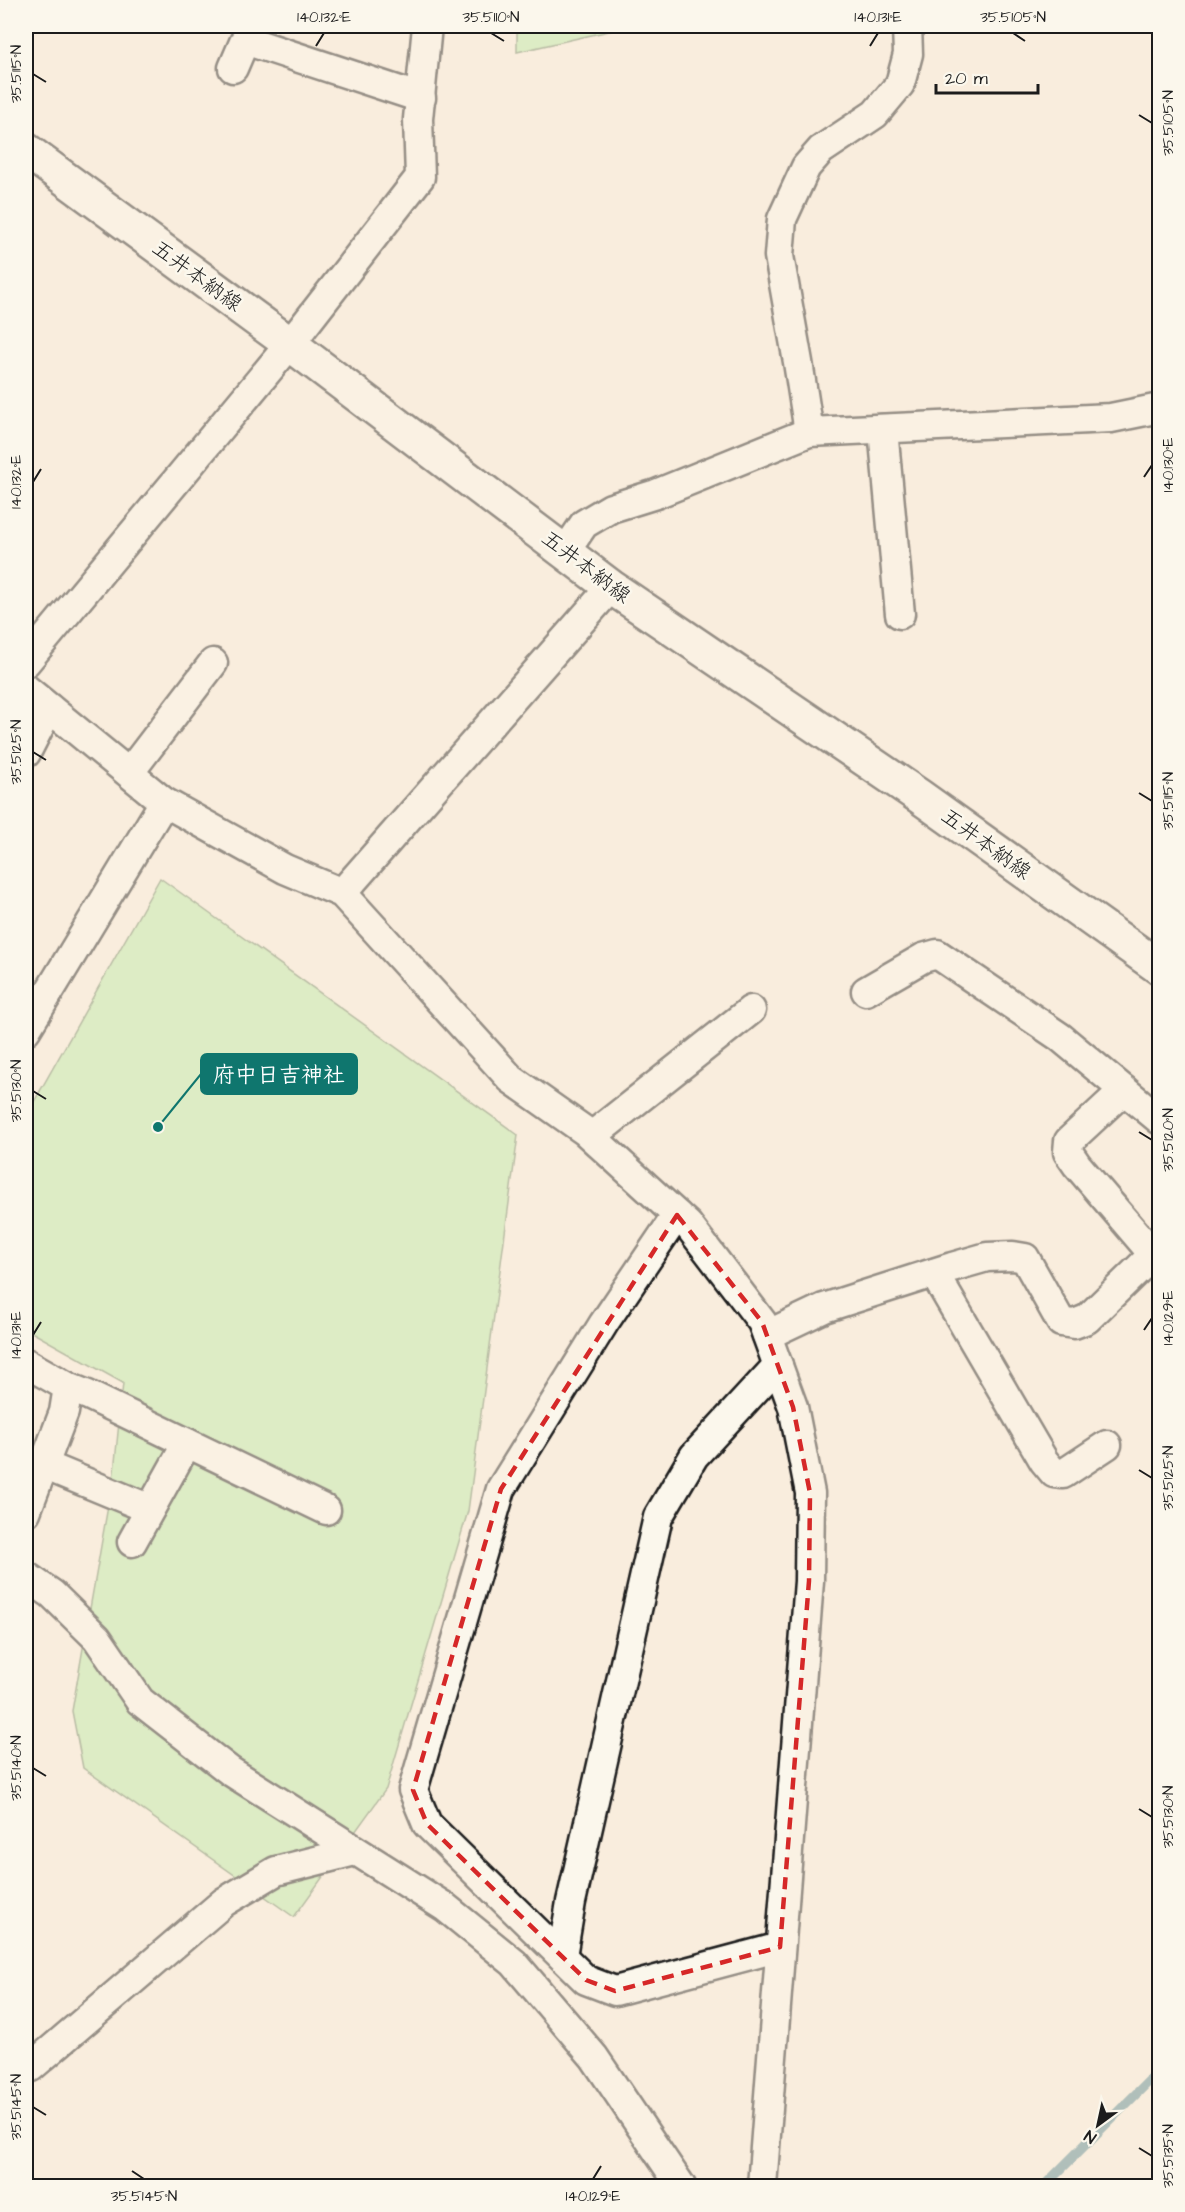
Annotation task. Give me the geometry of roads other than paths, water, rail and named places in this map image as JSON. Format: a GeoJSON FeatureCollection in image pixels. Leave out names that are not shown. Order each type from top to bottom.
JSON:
{"type":"FeatureCollection","features":[{"type":"Feature","properties":{"kind":"main road","name":"五井本納線"},"geometry":{"type":"LineString","coordinates":[[26,150],[290,344],[611,587],[919,796],[1160,968]]}},
{"type":"Feature","properties":{"kind":"street"},"geometry":{"type":"LineString","coordinates":[[26,662],[290,344],[420,177],[418,119],[427,26]]}},
{"type":"Feature","properties":{"kind":"street"},"geometry":{"type":"LineString","coordinates":[[809,432],[779,256],[782,219],[806,167],[821,150],[874,114],[900,84],[908,54],[907,26]]}},
{"type":"Feature","properties":{"kind":"street"},"geometry":{"type":"LineString","coordinates":[[233,68],[245,40],[421,98]]}},
{"type":"Feature","properties":{"kind":"street"},"geometry":{"type":"LineString","coordinates":[[565,552],[584,524],[611,508],[656,494],[809,432],[1111,418],[1160,408]]}},
{"type":"Feature","properties":{"kind":"street"},"geometry":{"type":"LineString","coordinates":[[883,429],[900,614]]}},
{"type":"Feature","properties":{"kind":"street"},"geometry":{"type":"LineString","coordinates":[[342,893],[611,587]]}},
{"type":"Feature","properties":{"kind":"street"},"geometry":{"type":"LineString","coordinates":[[129,773],[213,663]]}},
{"type":"Feature","properties":{"kind":"street"},"geometry":{"type":"LineString","coordinates":[[26,689],[164,802],[285,869],[342,893],[511,1079],[592,1136],[688,1225],[762,1322],[793,1407],[810,1493],[809,1581],[762,2187]]}},
{"type":"Feature","properties":{"kind":"street"},"geometry":{"type":"LineString","coordinates":[[26,753],[49,708]]}},
{"type":"Feature","properties":{"kind":"street"},"geometry":{"type":"LineString","coordinates":[[26,1030],[164,802]]}},
{"type":"Feature","properties":{"kind":"street"},"geometry":{"type":"LineString","coordinates":[[866,991],[923,958],[937,954],[1060,1037],[1160,1120]]}},
{"type":"Feature","properties":{"kind":"street"},"geometry":{"type":"LineString","coordinates":[[592,1136],[751,1010]]}},
{"type":"Feature","properties":{"kind":"street"},"geometry":{"type":"LineString","coordinates":[[767,1335],[824,1308],[987,1257],[1024,1258],[1061,1322],[1074,1324],[1087,1319],[1156,1251],[1077,1166],[1068,1152],[1069,1141],[1124,1090]]}},
{"type":"Feature","properties":{"kind":"street"},"geometry":{"type":"LineString","coordinates":[[677,1215],[604,1323],[501,1489],[413,1790],[427,1824],[586,1980],[615,1991],[780,1947]]}},
{"type":"Feature","properties":{"kind":"street"},"geometry":{"type":"LineString","coordinates":[[934,1273],[1044,1461],[1054,1473],[1063,1474],[1107,1445]]}},
{"type":"Feature","properties":{"kind":"street"},"geometry":{"type":"LineString","coordinates":[[26,1363],[68,1387],[326,1510]]}},
{"type":"Feature","properties":{"kind":"street"},"geometry":{"type":"LineString","coordinates":[[562,1956],[571,1902],[658,1517],[694,1456],[778,1365]]}},
{"type":"Feature","properties":{"kind":"street"},"geometry":{"type":"LineString","coordinates":[[26,1512],[64,1412],[68,1387]]}},
{"type":"Feature","properties":{"kind":"street"},"geometry":{"type":"LineString","coordinates":[[132,1542],[187,1443]]}},
{"type":"Feature","properties":{"kind":"street"},"geometry":{"type":"LineString","coordinates":[[44,1465],[150,1509]]}},
{"type":"Feature","properties":{"kind":"street"},"geometry":{"type":"LineString","coordinates":[[26,1576],[52,1594],[97,1638],[140,1701],[230,1772],[445,1907],[514,1963],[594,2057],[681,2187]]}},
{"type":"Feature","properties":{"kind":"street"},"geometry":{"type":"LineString","coordinates":[[31,2067],[224,1902],[276,1871],[355,1851]]}},
{"type":"Feature","properties":{"kind":"waterway"},"geometry":{"type":"LineString","coordinates":[[1044,2186],[1160,2070]]}},
{"type":"Feature","properties":{"kind":"place","name":"府中日吉神社"},"geometry":{"type":"Point","coordinates":[158,1127]}}]}
